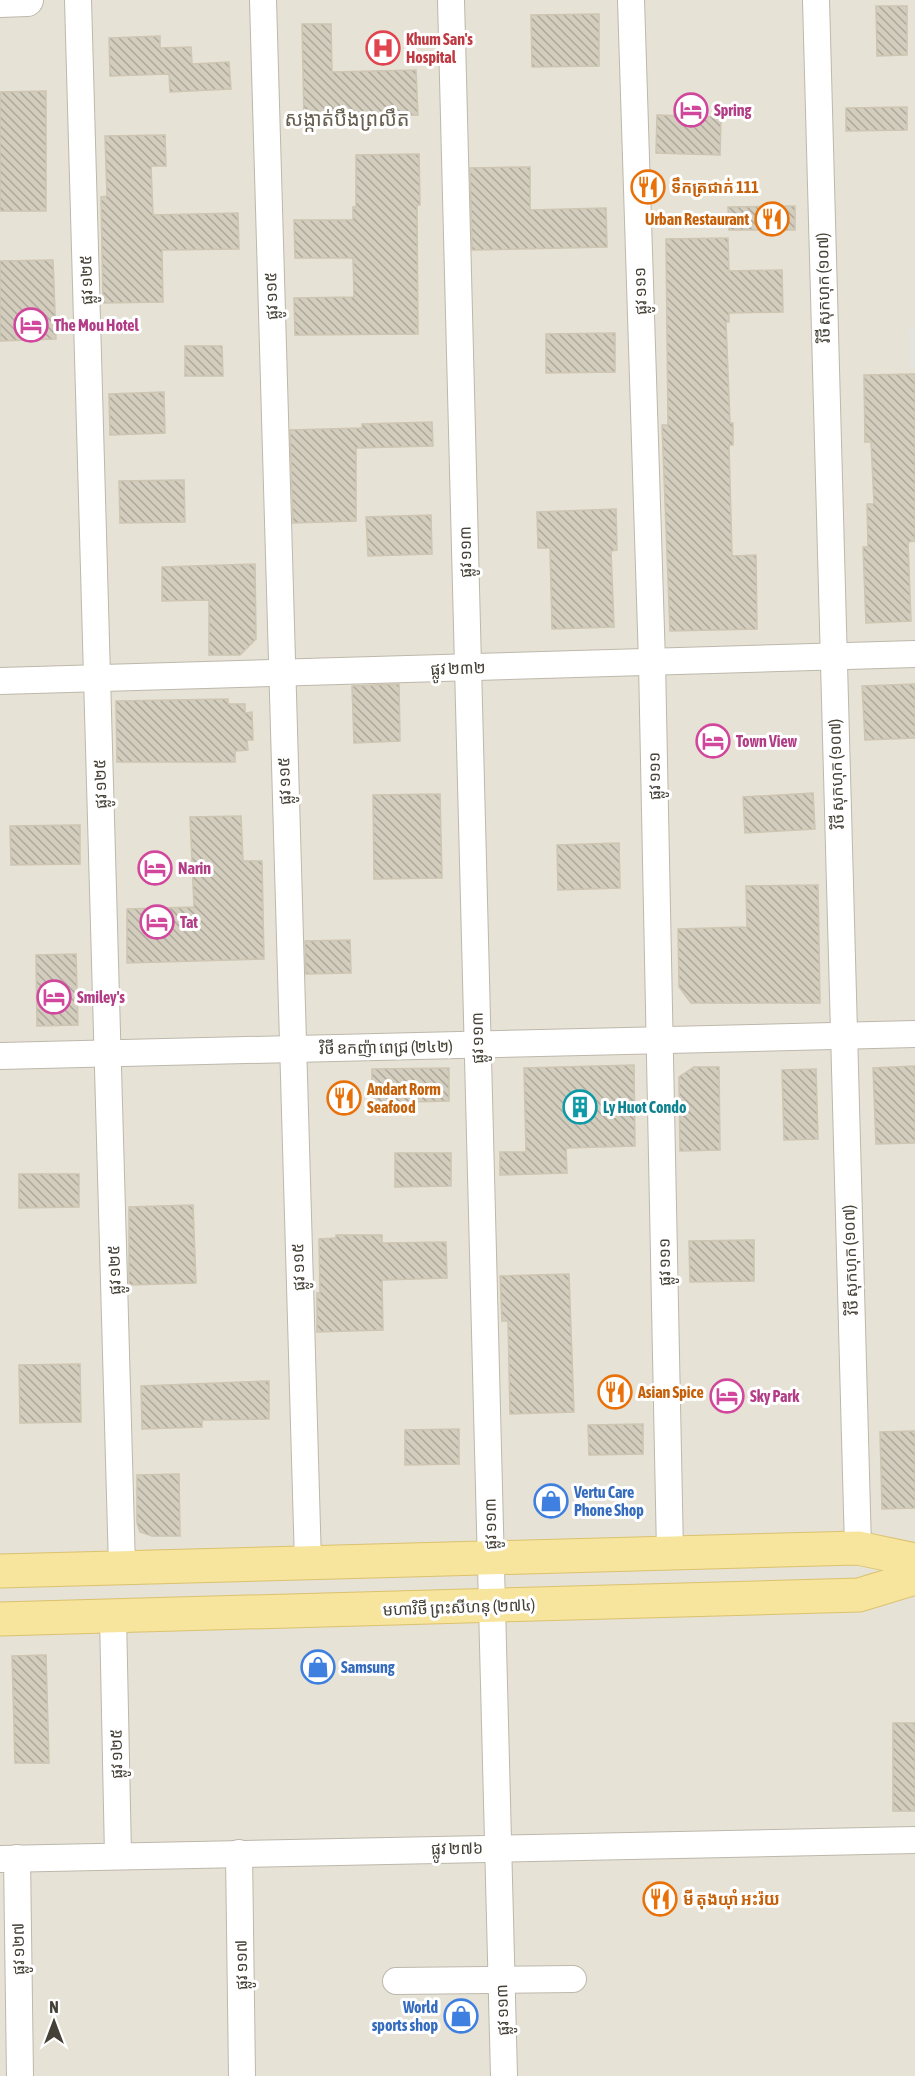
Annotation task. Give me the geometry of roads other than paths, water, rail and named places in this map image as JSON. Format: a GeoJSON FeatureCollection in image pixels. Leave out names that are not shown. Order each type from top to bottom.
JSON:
{"type":"FeatureCollection","features":[{"type":"Feature","properties":{"kind":"main road"},"geometry":{"type":"LineString","coordinates":[[0,1571],[858,1548],[915,1560]]}},
{"type":"Feature","properties":{"kind":"main road","name":"មហាវិថី ព្រះសីហនុ (២៧៤)"},"geometry":{"type":"LineString","coordinates":[[0,1619],[859,1595],[915,1578]]}},
{"type":"Feature","properties":{"kind":"street"},"geometry":{"type":"LineString","coordinates":[[0,1],[27,0]]}},
{"type":"Feature","properties":{"kind":"street","name":"ផ្លូវ ១២៥"},"geometry":{"type":"LineString","coordinates":[[78,0],[122,1568]]}},
{"type":"Feature","properties":{"kind":"street","name":"ផ្លូវ ១១៥"},"geometry":{"type":"LineString","coordinates":[[263,0],[291,1049],[308,1563]]}},
{"type":"Feature","properties":{"kind":"street","name":"ផ្លូវ ១១៣"},"geometry":{"type":"LineString","coordinates":[[451,0],[504,2076]]}},
{"type":"Feature","properties":{"kind":"street","name":"ផ្លូវ ១១១"},"geometry":{"type":"LineString","coordinates":[[631,0],[652,662],[670,1553]]}},
{"type":"Feature","properties":{"kind":"street","name":"វិថី សុកហុក (១០៧)"},"geometry":{"type":"LineString","coordinates":[[816,0],[858,1548]]}},
{"type":"Feature","properties":{"kind":"street","name":"ផ្លូវ ២៣២"},"geometry":{"type":"LineString","coordinates":[[0,681],[915,654]]}},
{"type":"Feature","properties":{"kind":"street","name":"វិថី ឧកញ៉ា ពេជ្រ (២៤២)"},"geometry":{"type":"LineString","coordinates":[[0,1056],[915,1034]]}},
{"type":"Feature","properties":{"kind":"street","name":"ផ្លូវ ១២៥"},"geometry":{"type":"LineString","coordinates":[[113,1616],[118,1856]]}},
{"type":"Feature","properties":{"kind":"street","name":"ផ្លូវ ២៧៦"},"geometry":{"type":"LineString","coordinates":[[8,1858],[915,1840]]}},
{"type":"Feature","properties":{"kind":"street","name":"ផ្លូវ ១១៧"},"geometry":{"type":"LineString","coordinates":[[240,1853],[242,2076]]}},
{"type":"Feature","properties":{"kind":"street","name":"ផ្លូវ ១២៧"},"geometry":{"type":"LineString","coordinates":[[8,1858],[20,2076]]}},
{"type":"Feature","properties":{"kind":"street"},"geometry":{"type":"LineString","coordinates":[[396,1981],[573,1979]]}},
{"type":"Feature","properties":{"kind":"place","name":"Khum San's Hospital"},"geometry":{"type":"Point","coordinates":[383,48]}},
{"type":"Feature","properties":{"kind":"place","name":"Spring"},"geometry":{"type":"Point","coordinates":[691,110]}},
{"type":"Feature","properties":{"kind":"place","name":"ទឹកត្រជាក់ 111"},"geometry":{"type":"Point","coordinates":[648,187]}},
{"type":"Feature","properties":{"kind":"place","name":"Urban Restaurant"},"geometry":{"type":"Point","coordinates":[772,219]}},
{"type":"Feature","properties":{"kind":"place","name":"The Mou Hotel"},"geometry":{"type":"Point","coordinates":[31,325]}},
{"type":"Feature","properties":{"kind":"place","name":"Town View"},"geometry":{"type":"Point","coordinates":[713,741]}},
{"type":"Feature","properties":{"kind":"place","name":"Narin"},"geometry":{"type":"Point","coordinates":[155,868]}},
{"type":"Feature","properties":{"kind":"place","name":"Tat"},"geometry":{"type":"Point","coordinates":[157,922]}},
{"type":"Feature","properties":{"kind":"place","name":"Smiley's"},"geometry":{"type":"Point","coordinates":[54,997]}},
{"type":"Feature","properties":{"kind":"place","name":"Andart Rorm Seafood"},"geometry":{"type":"Point","coordinates":[344,1098]}},
{"type":"Feature","properties":{"kind":"place","name":"Ly Huot Condo"},"geometry":{"type":"Point","coordinates":[580,1107]}},
{"type":"Feature","properties":{"kind":"place","name":"Asian Spice"},"geometry":{"type":"Point","coordinates":[615,1392]}},
{"type":"Feature","properties":{"kind":"place","name":"Sky Park"},"geometry":{"type":"Point","coordinates":[727,1396]}},
{"type":"Feature","properties":{"kind":"place","name":"Vertu Care Phone Shop"},"geometry":{"type":"Point","coordinates":[551,1501]}},
{"type":"Feature","properties":{"kind":"place","name":"Samsung"},"geometry":{"type":"Point","coordinates":[318,1667]}},
{"type":"Feature","properties":{"kind":"place","name":"មី តុងយ៉ាំ អះរ៉យ"},"geometry":{"type":"Point","coordinates":[660,1899]}},
{"type":"Feature","properties":{"kind":"place","name":"World sports shop"},"geometry":{"type":"Point","coordinates":[461,2016]}},
{"type":"Feature","properties":{"kind":"district","name":"សង្កាត់បឹងព្រលឹត"},"geometry":{"type":"Point","coordinates":[347,119]}}]}
